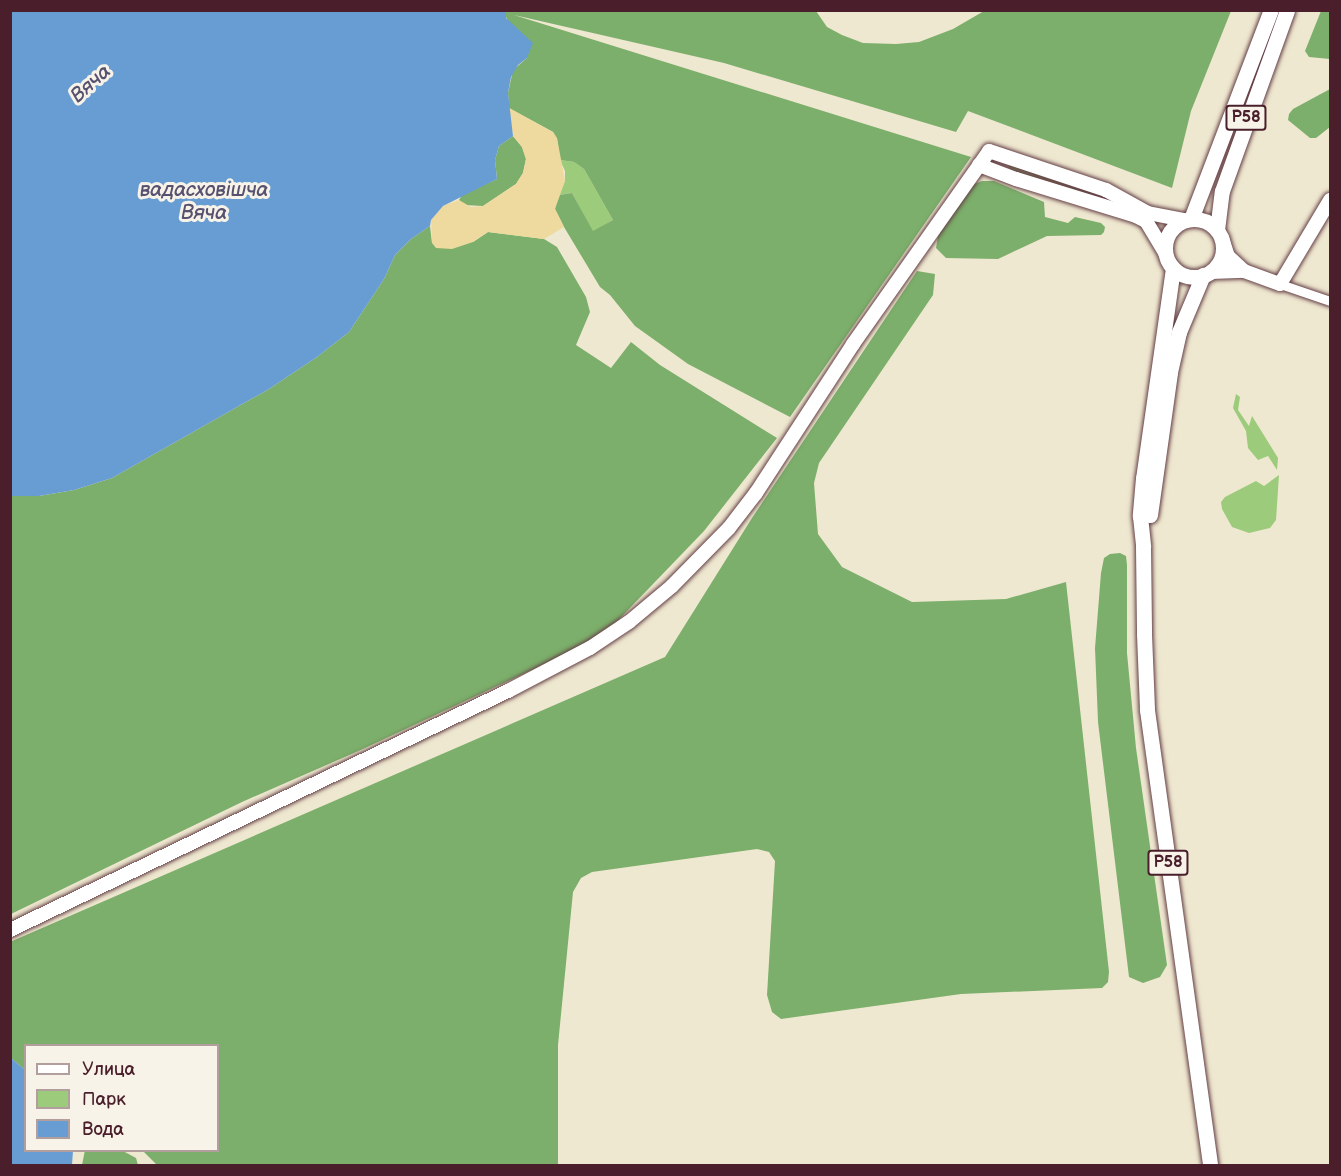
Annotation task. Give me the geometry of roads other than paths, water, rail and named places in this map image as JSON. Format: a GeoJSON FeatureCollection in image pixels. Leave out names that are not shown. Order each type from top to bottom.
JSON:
{"type":"FeatureCollection","features":[{"type":"Feature","properties":{"kind":"main road","name":"Р58"},"geometry":{"type":"LineString","coordinates":[[1166,253],[1167,237],[1171,230],[1188,219],[1271,10]]}},
{"type":"Feature","properties":{"kind":"main road","name":"Р58"},"geometry":{"type":"LineString","coordinates":[[1143,547],[1170,372],[1179,332],[1207,274],[1222,257],[1219,234],[1222,191],[1287,10]]}},
{"type":"Feature","properties":{"kind":"main road"},"geometry":{"type":"LineString","coordinates":[[1188,219],[1205,221],[1219,234]]}},
{"type":"Feature","properties":{"kind":"main road"},"geometry":{"type":"LineString","coordinates":[[1166,253],[1173,268],[1182,274],[1207,274]]}},
{"type":"Feature","properties":{"kind":"main road","name":"Р58"},"geometry":{"type":"LineString","coordinates":[[1173,268],[1143,478],[1140,516],[1143,547],[1147,710],[1210,1166]]}},
{"type":"Feature","properties":{"kind":"street"},"geometry":{"type":"LineString","coordinates":[[10,930],[508,692],[590,648],[629,622],[672,586],[729,528],[756,493],[853,344],[989,151],[1106,190],[1148,213],[1188,219]]}},
{"type":"Feature","properties":{"kind":"street"},"geometry":{"type":"LineString","coordinates":[[980,165],[1016,179],[1136,216],[1146,221],[1166,253]]}},
{"type":"Feature","properties":{"kind":"street"},"geometry":{"type":"LineString","coordinates":[[1280,284],[1330,200]]}},
{"type":"Feature","properties":{"kind":"street"},"geometry":{"type":"LineString","coordinates":[[1219,234],[1228,256],[1244,271],[1330,302]]}},
{"type":"Feature","properties":{"kind":"street"},"geometry":{"type":"LineString","coordinates":[[1207,274],[1244,271]]}},
{"type":"Feature","properties":{"kind":"water","name":"вадасховішча Вяча"},"geometry":{"type":"Polygon","coordinates":[[[11,10],[506,11],[506,18],[533,43],[527,58],[518,65],[511,77],[508,93],[513,136],[499,146],[495,160],[497,179],[443,206],[431,220],[430,226],[411,239],[395,255],[384,279],[349,332],[269,389],[112,478],[74,490],[39,496],[11,496],[11,10]]]}},
{"type":"Feature","properties":{"kind":"water"},"geometry":{"type":"Polygon","coordinates":[[[11,1058],[24,1069],[24,1152],[73,1152],[72,1165],[11,1165],[11,1058]]]}},
{"type":"Feature","properties":{"kind":"water label","name":"Вяча"},"geometry":{"type":"Point","coordinates":[91,84]}}]}
